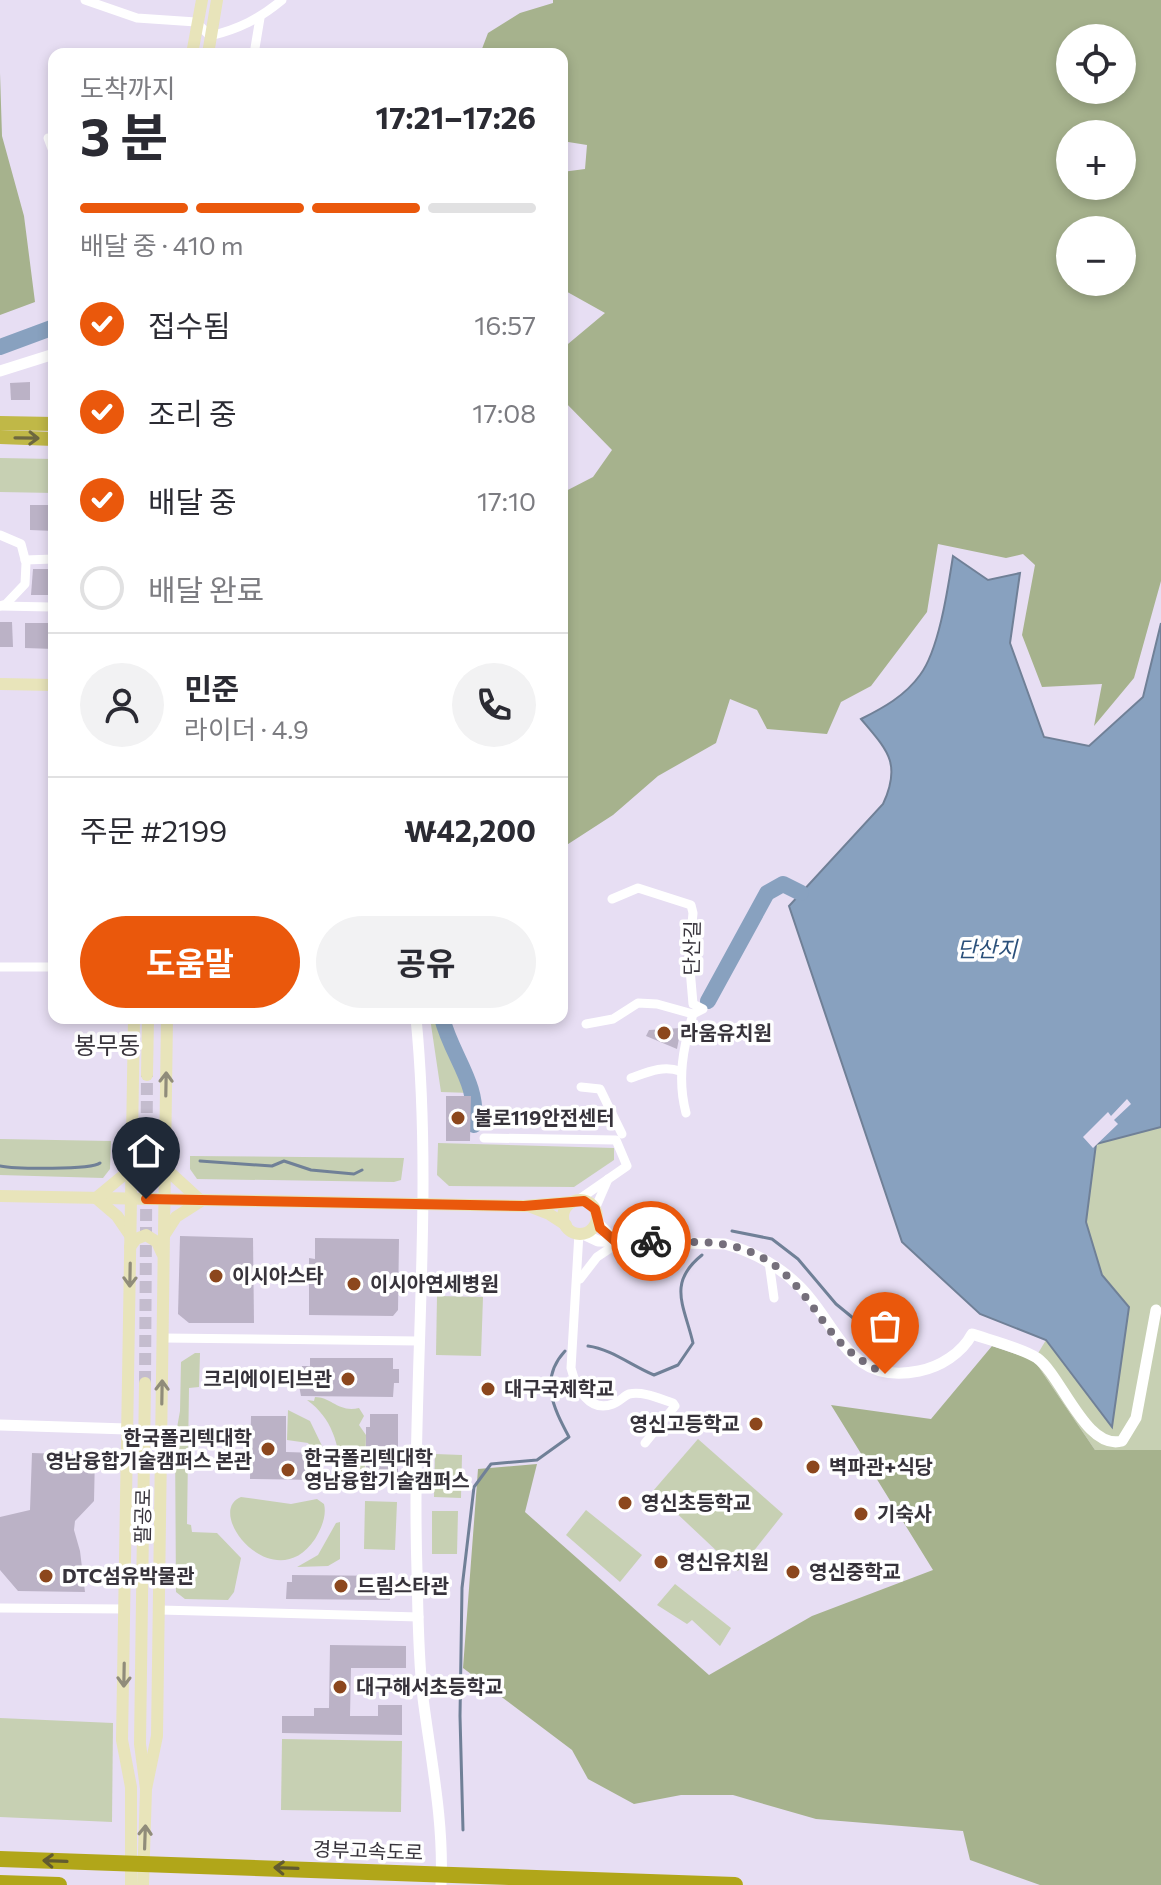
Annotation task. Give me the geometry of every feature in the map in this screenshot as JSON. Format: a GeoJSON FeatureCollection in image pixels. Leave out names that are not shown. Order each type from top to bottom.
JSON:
{"type":"FeatureCollection","features":[{"type":"Feature","properties":{"kind":"highway"},"geometry":{"type":"LineString","coordinates":[[0,423],[48,424]]}},
{"type":"Feature","properties":{"kind":"highway"},"geometry":{"type":"LineString","coordinates":[[0,437],[48,439]]}},
{"type":"Feature","properties":{"kind":"highway","name":"경부고속도로"},"geometry":{"type":"LineString","coordinates":[[0,1859],[735,1885]]}},
{"type":"Feature","properties":{"kind":"highway"},"geometry":{"type":"LineString","coordinates":[[0,1883],[59,1885]]}},
{"type":"Feature","properties":{"kind":"main road"},"geometry":{"type":"LineString","coordinates":[[193,48],[202,0]]}},
{"type":"Feature","properties":{"kind":"main road"},"geometry":{"type":"LineString","coordinates":[[209,48],[217,0]]}},
{"type":"Feature","properties":{"kind":"main road"},"geometry":{"type":"LineString","coordinates":[[0,684],[48,685]]}},
{"type":"Feature","properties":{"kind":"main road"},"geometry":{"type":"LineString","coordinates":[[131,1885],[131,1787],[122,1740],[134,1024]]}},
{"type":"Feature","properties":{"kind":"main road"},"geometry":{"type":"LineString","coordinates":[[147,1075],[148,1024]]}},
{"type":"Feature","properties":{"kind":"main road"},"geometry":{"type":"LineString","coordinates":[[146,1789],[157,1736],[167,1024]]}},
{"type":"Feature","properties":{"kind":"main road"},"geometry":{"type":"LineString","coordinates":[[132,1141],[140,1157],[155,1160],[165,1151]]}},
{"type":"Feature","properties":{"kind":"main road"},"geometry":{"type":"LineString","coordinates":[[165,1168],[201,1201]]}},
{"type":"Feature","properties":{"kind":"main road"},"geometry":{"type":"LineString","coordinates":[[96,1198],[131,1169]]}},
{"type":"Feature","properties":{"kind":"main road"},"geometry":{"type":"LineString","coordinates":[[0,1196],[524,1206],[575,1201],[589,1203],[595,1209],[597,1222],[581,1233],[549,1214],[524,1206]]}},
{"type":"Feature","properties":{"kind":"main road"},"geometry":{"type":"LineString","coordinates":[[96,1198],[117,1216],[130,1241]]}},
{"type":"Feature","properties":{"kind":"main road"},"geometry":{"type":"LineString","coordinates":[[165,1234],[176,1217],[201,1201]]}},
{"type":"Feature","properties":{"kind":"main road"},"geometry":{"type":"LineString","coordinates":[[566,1225],[565,1210],[575,1201]]}},
{"type":"Feature","properties":{"kind":"main road"},"geometry":{"type":"LineString","coordinates":[[130,1241],[146,1235],[157,1242],[164,1260]]}},
{"type":"Feature","properties":{"kind":"main road","name":"팔공로"},"geometry":{"type":"LineString","coordinates":[[140,1744],[145,1383]]}},
{"type":"Feature","properties":{"kind":"main road"},"geometry":{"type":"LineString","coordinates":[[131,1787],[140,1744]]}},
{"type":"Feature","properties":{"kind":"main road"},"geometry":{"type":"LineString","coordinates":[[140,1744],[146,1789],[143,1885]]}},
{"type":"Feature","properties":{"kind":"street"},"geometry":{"type":"LineString","coordinates":[[85,0],[137,18],[196,22],[210,36],[236,30],[260,18],[282,0]]}},
{"type":"Feature","properties":{"kind":"street"},"geometry":{"type":"LineString","coordinates":[[255,48],[260,18]]}},
{"type":"Feature","properties":{"kind":"street"},"geometry":{"type":"LineString","coordinates":[[0,371],[48,356]]}},
{"type":"Feature","properties":{"kind":"street"},"geometry":{"type":"LineString","coordinates":[[0,535],[21,544],[25,560],[25,584],[6,604],[0,606]]}},
{"type":"Feature","properties":{"kind":"street"},"geometry":{"type":"LineString","coordinates":[[25,560],[48,559]]}},
{"type":"Feature","properties":{"kind":"street"},"geometry":{"type":"LineString","coordinates":[[0,606],[48,607]]}},
{"type":"Feature","properties":{"kind":"street","name":"단산길"},"geometry":{"type":"LineString","coordinates":[[612,899],[638,888],[691,905],[689,957],[693,1004],[703,1009],[693,1014],[680,1071],[686,1113]]}},
{"type":"Feature","properties":{"kind":"street"},"geometry":{"type":"LineString","coordinates":[[0,967],[48,967]]}},
{"type":"Feature","properties":{"kind":"street"},"geometry":{"type":"LineString","coordinates":[[586,1024],[613,1019],[638,1003],[657,1004],[693,1014]]}},
{"type":"Feature","properties":{"kind":"street"},"geometry":{"type":"LineString","coordinates":[[417,1024],[420,1059],[421,1202],[419,1617],[423,1694],[439,1803],[441,1885]]}},
{"type":"Feature","properties":{"kind":"street"},"geometry":{"type":"LineString","coordinates":[[631,1078],[654,1070],[671,1068],[680,1071]]}},
{"type":"Feature","properties":{"kind":"street"},"geometry":{"type":"LineString","coordinates":[[581,1087],[600,1089],[622,1134]]}},
{"type":"Feature","properties":{"kind":"street"},"geometry":{"type":"LineString","coordinates":[[484,1138],[616,1140],[627,1166],[575,1201]]}},
{"type":"Feature","properties":{"kind":"street"},"geometry":{"type":"LineString","coordinates":[[595,1209],[608,1179]]}},
{"type":"Feature","properties":{"kind":"street"},"geometry":{"type":"LineString","coordinates":[[597,1222],[618,1241]]}},
{"type":"Feature","properties":{"kind":"street"},"geometry":{"type":"LineString","coordinates":[[645,1443],[669,1415],[675,1406],[673,1403],[646,1395],[628,1394],[614,1404],[599,1406],[586,1399],[575,1383],[571,1368],[581,1233],[598,1241],[725,1244],[769,1262],[801,1288],[833,1334],[856,1357],[885,1374],[928,1370],[966,1346],[972,1334],[1037,1358],[1085,1422],[1101,1439],[1112,1444],[1122,1441],[1136,1418],[1156,1310]]}},
{"type":"Feature","properties":{"kind":"street"},"geometry":{"type":"LineString","coordinates":[[578,1282],[597,1257],[618,1241]]}},
{"type":"Feature","properties":{"kind":"street"},"geometry":{"type":"LineString","coordinates":[[769,1262],[774,1298]]}},
{"type":"Feature","properties":{"kind":"street"},"geometry":{"type":"LineString","coordinates":[[163,1338],[418,1341]]}},
{"type":"Feature","properties":{"kind":"street"},"geometry":{"type":"LineString","coordinates":[[0,1425],[127,1429]]}},
{"type":"Feature","properties":{"kind":"street"},"geometry":{"type":"LineString","coordinates":[[0,1608],[125,1609]]}},
{"type":"Feature","properties":{"kind":"street"},"geometry":{"type":"LineString","coordinates":[[160,1610],[419,1617]]}},
{"type":"Feature","properties":{"kind":"green space"},"geometry":{"type":"Polygon","coordinates":[[[553,0],[1161,0],[1161,581],[1134,678],[1094,726],[1102,684],[1042,687],[1022,635],[1035,565],[1023,554],[1006,558],[938,544],[927,612],[871,686],[841,702],[827,734],[767,729],[757,710],[730,699],[716,743],[658,776],[613,815],[568,844],[568,490],[593,477],[612,450],[568,405],[568,344],[605,313],[568,292],[568,171],[585,169],[587,145],[568,142],[568,48],[482,48],[488,33],[520,13],[553,3],[553,0]]]}},
{"type":"Feature","properties":{"kind":"green space"},"geometry":{"type":"Polygon","coordinates":[[[0,73],[2,136],[24,216],[35,302],[0,315],[0,73]]]}},
{"type":"Feature","properties":{"kind":"green space"},"geometry":{"type":"Polygon","coordinates":[[[0,458],[48,459],[48,493],[0,492],[0,458]]]}},
{"type":"Feature","properties":{"kind":"green space"},"geometry":{"type":"Polygon","coordinates":[[[431,1024],[440,1024],[445,1042],[471,1093],[441,1092],[431,1024]]]}},
{"type":"Feature","properties":{"kind":"green space"},"geometry":{"type":"Polygon","coordinates":[[[1161,1127],[1161,1450],[1095,1450],[1034,1360],[1046,1340],[1112,1426],[1129,1307],[1102,1275],[1086,1222],[1096,1144],[1161,1127]]]}},
{"type":"Feature","properties":{"kind":"green space"},"geometry":{"type":"Polygon","coordinates":[[[0,1139],[111,1141],[110,1169],[103,1178],[0,1175],[0,1139]]]}},
{"type":"Feature","properties":{"kind":"green space"},"geometry":{"type":"Polygon","coordinates":[[[438,1143],[614,1148],[614,1160],[574,1187],[449,1186],[437,1175],[438,1143]]]}},
{"type":"Feature","properties":{"kind":"green space"},"geometry":{"type":"Polygon","coordinates":[[[190,1156],[404,1158],[401,1180],[394,1182],[197,1179],[190,1169],[190,1156]]]}},
{"type":"Feature","properties":{"kind":"green space"},"geometry":{"type":"Polygon","coordinates":[[[437,1296],[483,1297],[481,1356],[436,1355],[437,1296]]]}},
{"type":"Feature","properties":{"kind":"green space"},"geometry":{"type":"Polygon","coordinates":[[[992,1346],[1034,1360],[1095,1450],[1161,1450],[1161,1885],[1040,1885],[970,1860],[963,1831],[816,1819],[733,1795],[681,1795],[634,1804],[588,1779],[572,1750],[463,1668],[478,1469],[537,1464],[525,1512],[709,1675],[812,1616],[933,1570],[831,1405],[931,1419],[992,1346]]]}},
{"type":"Feature","properties":{"kind":"green space"},"geometry":{"type":"Polygon","coordinates":[[[200,1353],[199,1387],[189,1388],[187,1524],[191,1525],[192,1532],[217,1533],[241,1558],[234,1592],[228,1600],[185,1599],[176,1592],[175,1439],[180,1411],[181,1362],[200,1353]]]}},
{"type":"Feature","properties":{"kind":"green space"},"geometry":{"type":"Polygon","coordinates":[[[315,1397],[341,1407],[359,1408],[364,1416],[359,1425],[366,1435],[365,1473],[341,1473],[333,1432],[323,1415],[307,1400],[314,1401],[315,1397]]]}},
{"type":"Feature","properties":{"kind":"green space"},"geometry":{"type":"Polygon","coordinates":[[[288,1410],[310,1421],[324,1450],[314,1451],[308,1443],[287,1440],[288,1410]]]}},
{"type":"Feature","properties":{"kind":"green space"},"geometry":{"type":"Polygon","coordinates":[[[698,1439],[783,1514],[738,1571],[653,1491],[698,1439]]]}},
{"type":"Feature","properties":{"kind":"green space"},"geometry":{"type":"Polygon","coordinates":[[[435,1454],[462,1455],[461,1498],[434,1497],[435,1454]]]}},
{"type":"Feature","properties":{"kind":"green space"},"geometry":{"type":"Polygon","coordinates":[[[241,1497],[291,1504],[317,1499],[324,1504],[323,1522],[315,1539],[298,1555],[281,1560],[264,1556],[248,1546],[237,1533],[231,1518],[232,1506],[241,1497]]]}},
{"type":"Feature","properties":{"kind":"green space"},"geometry":{"type":"Polygon","coordinates":[[[365,1501],[397,1502],[395,1550],[364,1549],[365,1501]]]}},
{"type":"Feature","properties":{"kind":"green space"},"geometry":{"type":"Polygon","coordinates":[[[586,1510],[642,1555],[620,1582],[566,1535],[586,1510]]]}},
{"type":"Feature","properties":{"kind":"green space"},"geometry":{"type":"Polygon","coordinates":[[[432,1511],[458,1511],[457,1554],[432,1554],[432,1511]]]}},
{"type":"Feature","properties":{"kind":"green space"},"geometry":{"type":"Polygon","coordinates":[[[340,1522],[340,1559],[328,1566],[297,1567],[318,1555],[336,1523],[340,1522]]]}},
{"type":"Feature","properties":{"kind":"green space"},"geometry":{"type":"Polygon","coordinates":[[[675,1584],[731,1628],[720,1646],[692,1620],[687,1624],[657,1605],[675,1584]]]}},
{"type":"Feature","properties":{"kind":"green space"},"geometry":{"type":"Polygon","coordinates":[[[0,1718],[113,1723],[112,1822],[0,1817],[0,1718]]]}},
{"type":"Feature","properties":{"kind":"green space"},"geometry":{"type":"Polygon","coordinates":[[[282,1739],[402,1741],[401,1812],[281,1810],[282,1739]]]}},
{"type":"Feature","properties":{"kind":"water","name":"단산지"},"geometry":{"type":"Polygon","coordinates":[[[953,556],[988,580],[1020,573],[1010,643],[1044,737],[1089,746],[1143,697],[1161,623],[1161,1127],[1096,1144],[1086,1222],[1102,1275],[1129,1307],[1112,1427],[1046,1340],[980,1314],[902,1242],[789,906],[883,804],[891,778],[889,758],[861,719],[901,695],[927,664],[942,618],[953,556]]]}},
{"type":"Feature","properties":{"kind":"pier"},"geometry":{"type":"Polygon","coordinates":[[[1127,1099],[1131,1104],[1114,1120],[1118,1124],[1093,1148],[1083,1137],[1108,1112],[1111,1116],[1127,1099]]]}},
{"type":"Feature","properties":{"kind":"building"},"geometry":{"type":"Polygon","coordinates":[[[30,382],[30,400],[11,400],[10,383],[30,382]]]}},
{"type":"Feature","properties":{"kind":"building"},"geometry":{"type":"Polygon","coordinates":[[[30,505],[48,505],[48,531],[30,530],[30,505]]]}},
{"type":"Feature","properties":{"kind":"building"},"geometry":{"type":"Polygon","coordinates":[[[33,569],[48,569],[48,595],[31,595],[33,569]]]}},
{"type":"Feature","properties":{"kind":"building"},"geometry":{"type":"Polygon","coordinates":[[[0,622],[12,622],[13,647],[0,647],[0,622]]]}},
{"type":"Feature","properties":{"kind":"building"},"geometry":{"type":"Polygon","coordinates":[[[25,623],[48,623],[48,649],[25,648],[25,623]]]}},
{"type":"Feature","properties":{"kind":"building"},"geometry":{"type":"Polygon","coordinates":[[[681,1028],[677,1049],[646,1036],[649,1030],[681,1028]]]}},
{"type":"Feature","properties":{"kind":"building","name":"불로119안전센터"},"geometry":{"type":"Polygon","coordinates":[[[446,1096],[471,1096],[470,1141],[446,1141],[446,1096]]]}},
{"type":"Feature","properties":{"kind":"building","name":"이시아스타"},"geometry":{"type":"Polygon","coordinates":[[[180,1236],[253,1238],[254,1323],[189,1323],[178,1314],[180,1236]]]}},
{"type":"Feature","properties":{"kind":"building","name":"이시아연세병원"},"geometry":{"type":"Polygon","coordinates":[[[315,1238],[399,1239],[398,1310],[393,1316],[309,1315],[309,1258],[315,1259],[315,1238]]]}},
{"type":"Feature","properties":{"kind":"building","name":"크리에이티브관"},"geometry":{"type":"Polygon","coordinates":[[[310,1358],[393,1358],[393,1369],[399,1369],[399,1383],[394,1383],[393,1397],[301,1396],[297,1375],[302,1375],[302,1366],[310,1366],[310,1358]]]}},
{"type":"Feature","properties":{"kind":"building"},"geometry":{"type":"Polygon","coordinates":[[[370,1414],[398,1414],[398,1473],[393,1473],[393,1477],[384,1477],[384,1472],[366,1472],[366,1427],[370,1427],[370,1414]]]}},
{"type":"Feature","properties":{"kind":"building","name":"한국폴리텍대학 영남융합기술캠퍼스 본관"},"geometry":{"type":"Polygon","coordinates":[[[251,1416],[286,1416],[286,1452],[317,1453],[317,1480],[250,1479],[251,1416]]]}},
{"type":"Feature","properties":{"kind":"building"},"geometry":{"type":"Polygon","coordinates":[[[32,1453],[95,1455],[94,1501],[75,1521],[74,1530],[85,1592],[18,1591],[0,1570],[0,1517],[30,1510],[32,1453]]]}},
{"type":"Feature","properties":{"kind":"building","name":"드림스타관"},"geometry":{"type":"Polygon","coordinates":[[[292,1575],[395,1576],[395,1590],[390,1590],[390,1600],[286,1599],[287,1582],[292,1582],[292,1575]]]}},
{"type":"Feature","properties":{"kind":"building","name":"대구해서초등학교"},"geometry":{"type":"Polygon","coordinates":[[[330,1645],[406,1646],[406,1668],[351,1668],[350,1716],[378,1716],[378,1705],[402,1705],[402,1735],[282,1733],[282,1716],[314,1716],[314,1708],[329,1708],[330,1645]]]}},
{"type":"Feature","properties":{"kind":"waterway"},"geometry":{"type":"LineString","coordinates":[[0,347],[48,329]]}},
{"type":"Feature","properties":{"kind":"waterway"},"geometry":{"type":"LineString","coordinates":[[708,1001],[767,893],[783,884],[801,893]]}},
{"type":"Feature","properties":{"kind":"waterway"},"geometry":{"type":"LineString","coordinates":[[444,1024],[473,1096],[474,1125]]}},
{"type":"Feature","properties":{"kind":"waterway"},"geometry":{"type":"LineString","coordinates":[[200,1161],[272,1166],[284,1161],[311,1170],[354,1174],[362,1170]]}},
{"type":"Feature","properties":{"kind":"waterway"},"geometry":{"type":"LineString","coordinates":[[0,1166],[68,1168],[100,1163]]}},
{"type":"Feature","properties":{"kind":"waterway"},"geometry":{"type":"LineString","coordinates":[[732,1231],[772,1239],[798,1259],[836,1304],[858,1322],[888,1322]]}},
{"type":"Feature","properties":{"kind":"waterway"},"geometry":{"type":"LineString","coordinates":[[588,1346],[613,1354],[654,1375],[678,1365],[693,1343],[681,1285],[691,1265],[702,1255]]}},
{"type":"Feature","properties":{"kind":"waterway"},"geometry":{"type":"LineString","coordinates":[[463,1830],[460,1716],[462,1588],[474,1487],[491,1464],[537,1460],[569,1437],[551,1393],[552,1372],[565,1351]]}},
{"type":"Feature","properties":{"kind":"tunnel"},"geometry":{"type":"LineString","coordinates":[[145,1383],[147,1075]]}},
{"type":"Feature","properties":{"kind":"way so far"},"geometry":{"type":"LineString","coordinates":[[651,1241],[725,1244],[762,1257],[801,1288],[833,1334],[858,1359],[885,1374]]}},
{"type":"Feature","properties":{"kind":"place","name":"라움유치원"},"geometry":{"type":"Point","coordinates":[664,1033]}},
{"type":"Feature","properties":{"kind":"place","name":"불로119안전센터"},"geometry":{"type":"Point","coordinates":[458,1118]}},
{"type":"Feature","properties":{"kind":"place","name":"이시아스타"},"geometry":{"type":"Point","coordinates":[216,1276]}},
{"type":"Feature","properties":{"kind":"place","name":"이시아연세병원"},"geometry":{"type":"Point","coordinates":[354,1284]}},
{"type":"Feature","properties":{"kind":"place","name":"크리에이티브관"},"geometry":{"type":"Point","coordinates":[348,1379]}},
{"type":"Feature","properties":{"kind":"place","name":"대구국제학교"},"geometry":{"type":"Point","coordinates":[488,1389]}},
{"type":"Feature","properties":{"kind":"place","name":"영신고등학교"},"geometry":{"type":"Point","coordinates":[756,1424]}},
{"type":"Feature","properties":{"kind":"place","name":"한국폴리텍대학 영남융합기술캠퍼스 본관"},"geometry":{"type":"Point","coordinates":[268,1449]}},
{"type":"Feature","properties":{"kind":"place","name":"벽파관+식당"},"geometry":{"type":"Point","coordinates":[813,1467]}},
{"type":"Feature","properties":{"kind":"place","name":"한국폴리텍대학 영남융합기술캠퍼스"},"geometry":{"type":"Point","coordinates":[288,1470]}},
{"type":"Feature","properties":{"kind":"place","name":"영신초등학교"},"geometry":{"type":"Point","coordinates":[625,1503]}},
{"type":"Feature","properties":{"kind":"place","name":"기숙사"},"geometry":{"type":"Point","coordinates":[861,1514]}},
{"type":"Feature","properties":{"kind":"place","name":"영신유치원"},"geometry":{"type":"Point","coordinates":[661,1562]}},
{"type":"Feature","properties":{"kind":"place","name":"영신중학교"},"geometry":{"type":"Point","coordinates":[793,1572]}},
{"type":"Feature","properties":{"kind":"place","name":"DTC섬유박물관"},"geometry":{"type":"Point","coordinates":[46,1576]}},
{"type":"Feature","properties":{"kind":"place","name":"드림스타관"},"geometry":{"type":"Point","coordinates":[341,1586]}},
{"type":"Feature","properties":{"kind":"place","name":"대구해서초등학교"},"geometry":{"type":"Point","coordinates":[340,1687]}},
{"type":"Feature","properties":{"kind":"district","name":"봉무동"},"geometry":{"type":"Point","coordinates":[107,1046]}},
{"type":"Feature","properties":{"kind":"route"},"geometry":{"type":"LineString","coordinates":[[146,1199],[524,1206],[578,1200],[589,1203],[595,1209],[600,1228],[615,1241],[651,1241]]}}]}
